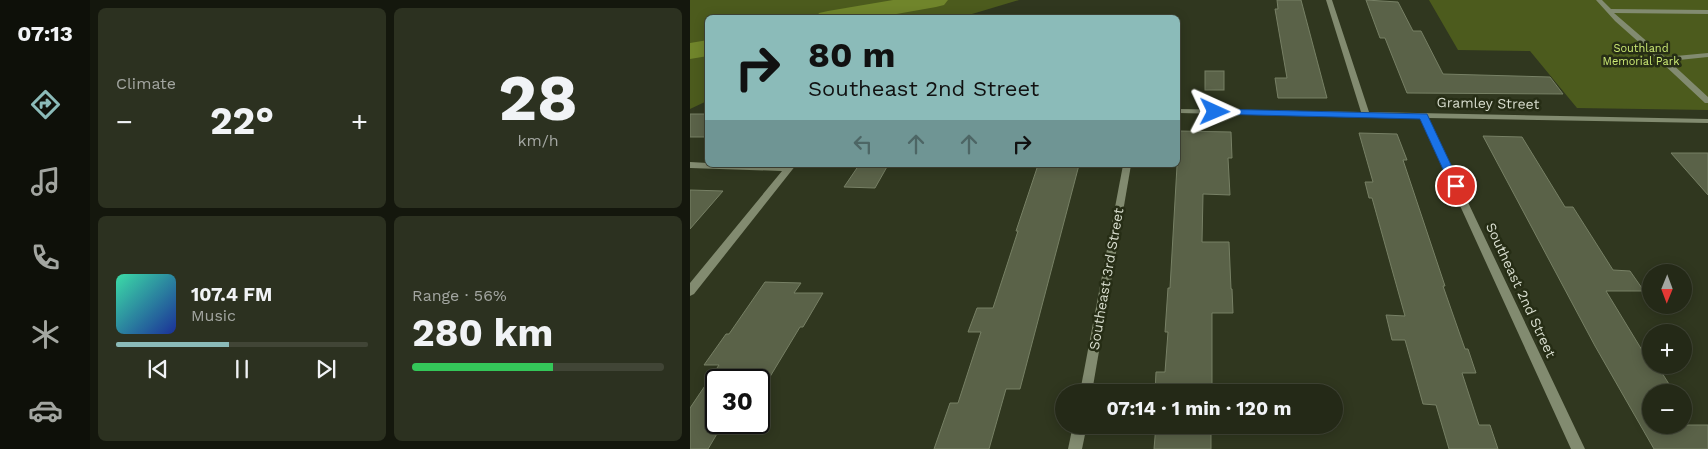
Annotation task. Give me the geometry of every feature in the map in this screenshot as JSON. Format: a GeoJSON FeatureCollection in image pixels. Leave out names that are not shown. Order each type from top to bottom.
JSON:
{"type":"FeatureCollection","features":[{"type":"Feature","properties":{"kind":"street"},"geometry":{"type":"LineString","coordinates":[[1329,0],[1366,115]]}},
{"type":"Feature","properties":{"kind":"street"},"geometry":{"type":"LineString","coordinates":[[1599,0],[1617,20],[1708,101]]}},
{"type":"Feature","properties":{"kind":"street"},"geometry":{"type":"LineString","coordinates":[[1610,11],[1708,12]]}},
{"type":"Feature","properties":{"kind":"street"},"geometry":{"type":"LineString","coordinates":[[1663,59],[1708,55]]}},
{"type":"Feature","properties":{"kind":"street","name":"Gramley Street"},"geometry":{"type":"LineString","coordinates":[[1180,112],[1708,121]]}},
{"type":"Feature","properties":{"kind":"street","name":"Southeast 2nd Street"},"geometry":{"type":"LineString","coordinates":[[1423,116],[1578,449]]}},
{"type":"Feature","properties":{"kind":"street"},"geometry":{"type":"LineString","coordinates":[[690,165],[705,165]]}},
{"type":"Feature","properties":{"kind":"street"},"geometry":{"type":"LineString","coordinates":[[690,291],[791,167]]}},
{"type":"Feature","properties":{"kind":"street","name":"Southeast 3rd Street"},"geometry":{"type":"LineString","coordinates":[[1087,384],[1127,167]]}},
{"type":"Feature","properties":{"kind":"street"},"geometry":{"type":"LineString","coordinates":[[1076,449],[1078,434]]}},
{"type":"Feature","properties":{"kind":"green space"},"geometry":{"type":"Polygon","coordinates":[[[690,0],[1019,0],[969,15],[705,15],[705,102],[690,109],[690,0]]]}},
{"type":"Feature","properties":{"kind":"green space","name":"Southland Memorial Park"},"geometry":{"type":"Polygon","coordinates":[[[1429,0],[1708,0],[1708,110],[1577,108],[1530,51],[1458,50],[1429,0]]]}},
{"type":"Feature","properties":{"kind":"building"},"geometry":{"type":"Polygon","coordinates":[[[1277,0],[1301,0],[1327,98],[1278,98],[1275,78],[1287,78],[1275,9],[1278,9],[1277,0]]]}},
{"type":"Feature","properties":{"kind":"building"},"geometry":{"type":"Polygon","coordinates":[[[1366,0],[1398,2],[1413,31],[1421,31],[1443,74],[1550,77],[1563,94],[1407,93],[1385,38],[1380,38],[1366,0]]]}},
{"type":"Feature","properties":{"kind":"building"},"geometry":{"type":"Polygon","coordinates":[[[1205,71],[1224,71],[1224,90],[1205,90],[1205,71]]]}},
{"type":"Feature","properties":{"kind":"building"},"geometry":{"type":"Polygon","coordinates":[[[690,114],[705,114],[705,137],[690,137],[690,114]]]}},
{"type":"Feature","properties":{"kind":"building"},"geometry":{"type":"Polygon","coordinates":[[[1180,131],[1231,132],[1232,158],[1228,158],[1230,195],[1203,194],[1202,242],[1229,242],[1232,289],[1233,313],[1212,313],[1212,384],[1155,384],[1156,372],[1165,372],[1168,332],[1165,332],[1168,288],[1170,288],[1177,167],[1180,167],[1180,131]]]}},
{"type":"Feature","properties":{"kind":"building"},"geometry":{"type":"Polygon","coordinates":[[[1359,133],[1397,134],[1407,160],[1403,160],[1445,286],[1443,286],[1465,349],[1468,349],[1476,373],[1462,373],[1479,425],[1490,425],[1498,449],[1449,449],[1436,405],[1423,404],[1405,340],[1392,340],[1386,315],[1405,316],[1372,198],[1369,198],[1365,182],[1373,182],[1359,133]]]}},
{"type":"Feature","properties":{"kind":"building"},"geometry":{"type":"Polygon","coordinates":[[[1483,136],[1522,137],[1565,207],[1573,207],[1613,270],[1630,271],[1642,288],[1642,291],[1606,291],[1642,350],[1642,374],[1663,374],[1669,384],[1642,384],[1642,428],[1595,346],[1483,136]]]}},
{"type":"Feature","properties":{"kind":"building"},"geometry":{"type":"Polygon","coordinates":[[[1671,153],[1708,153],[1708,195],[1671,153]]]}},
{"type":"Feature","properties":{"kind":"building"},"geometry":{"type":"Polygon","coordinates":[[[858,167],[887,167],[875,188],[844,187],[858,167]]]}},
{"type":"Feature","properties":{"kind":"building"},"geometry":{"type":"Polygon","coordinates":[[[1037,167],[1078,167],[1020,389],[1006,389],[989,449],[934,449],[950,403],[958,403],[981,332],[968,332],[977,308],[993,308],[1018,231],[1016,231],[1037,167]]]}},
{"type":"Feature","properties":{"kind":"building"},"geometry":{"type":"Polygon","coordinates":[[[690,190],[723,191],[690,229],[690,190]]]}},
{"type":"Feature","properties":{"kind":"building"},"geometry":{"type":"Polygon","coordinates":[[[765,282],[801,283],[794,293],[823,293],[770,377],[770,369],[716,369],[719,365],[704,365],[726,334],[729,334],[765,282]]]}},
{"type":"Feature","properties":{"kind":"building"},"geometry":{"type":"Polygon","coordinates":[[[705,386],[705,434],[717,434],[708,449],[690,449],[690,408],[705,386]]]}},
{"type":"Feature","properties":{"kind":"building"},"geometry":{"type":"Polygon","coordinates":[[[1692,425],[1708,425],[1708,449],[1654,449],[1645,434],[1692,434],[1692,425]]]}},
{"type":"Feature","properties":{"kind":"building"},"geometry":{"type":"Polygon","coordinates":[[[1155,434],[1211,434],[1211,449],[1154,449],[1155,434]]]}},
{"type":"Feature","properties":{"kind":"waterway"},"geometry":{"type":"LineString","coordinates":[[846,15],[936,0]]}},
{"type":"Feature","properties":{"kind":"waterway"},"geometry":{"type":"LineString","coordinates":[[690,51],[705,48]]}},
{"type":"Feature","properties":{"kind":"route"},"geometry":{"type":"LineString","coordinates":[[1215,112],[1423,116],[1456,186]]}}]}
